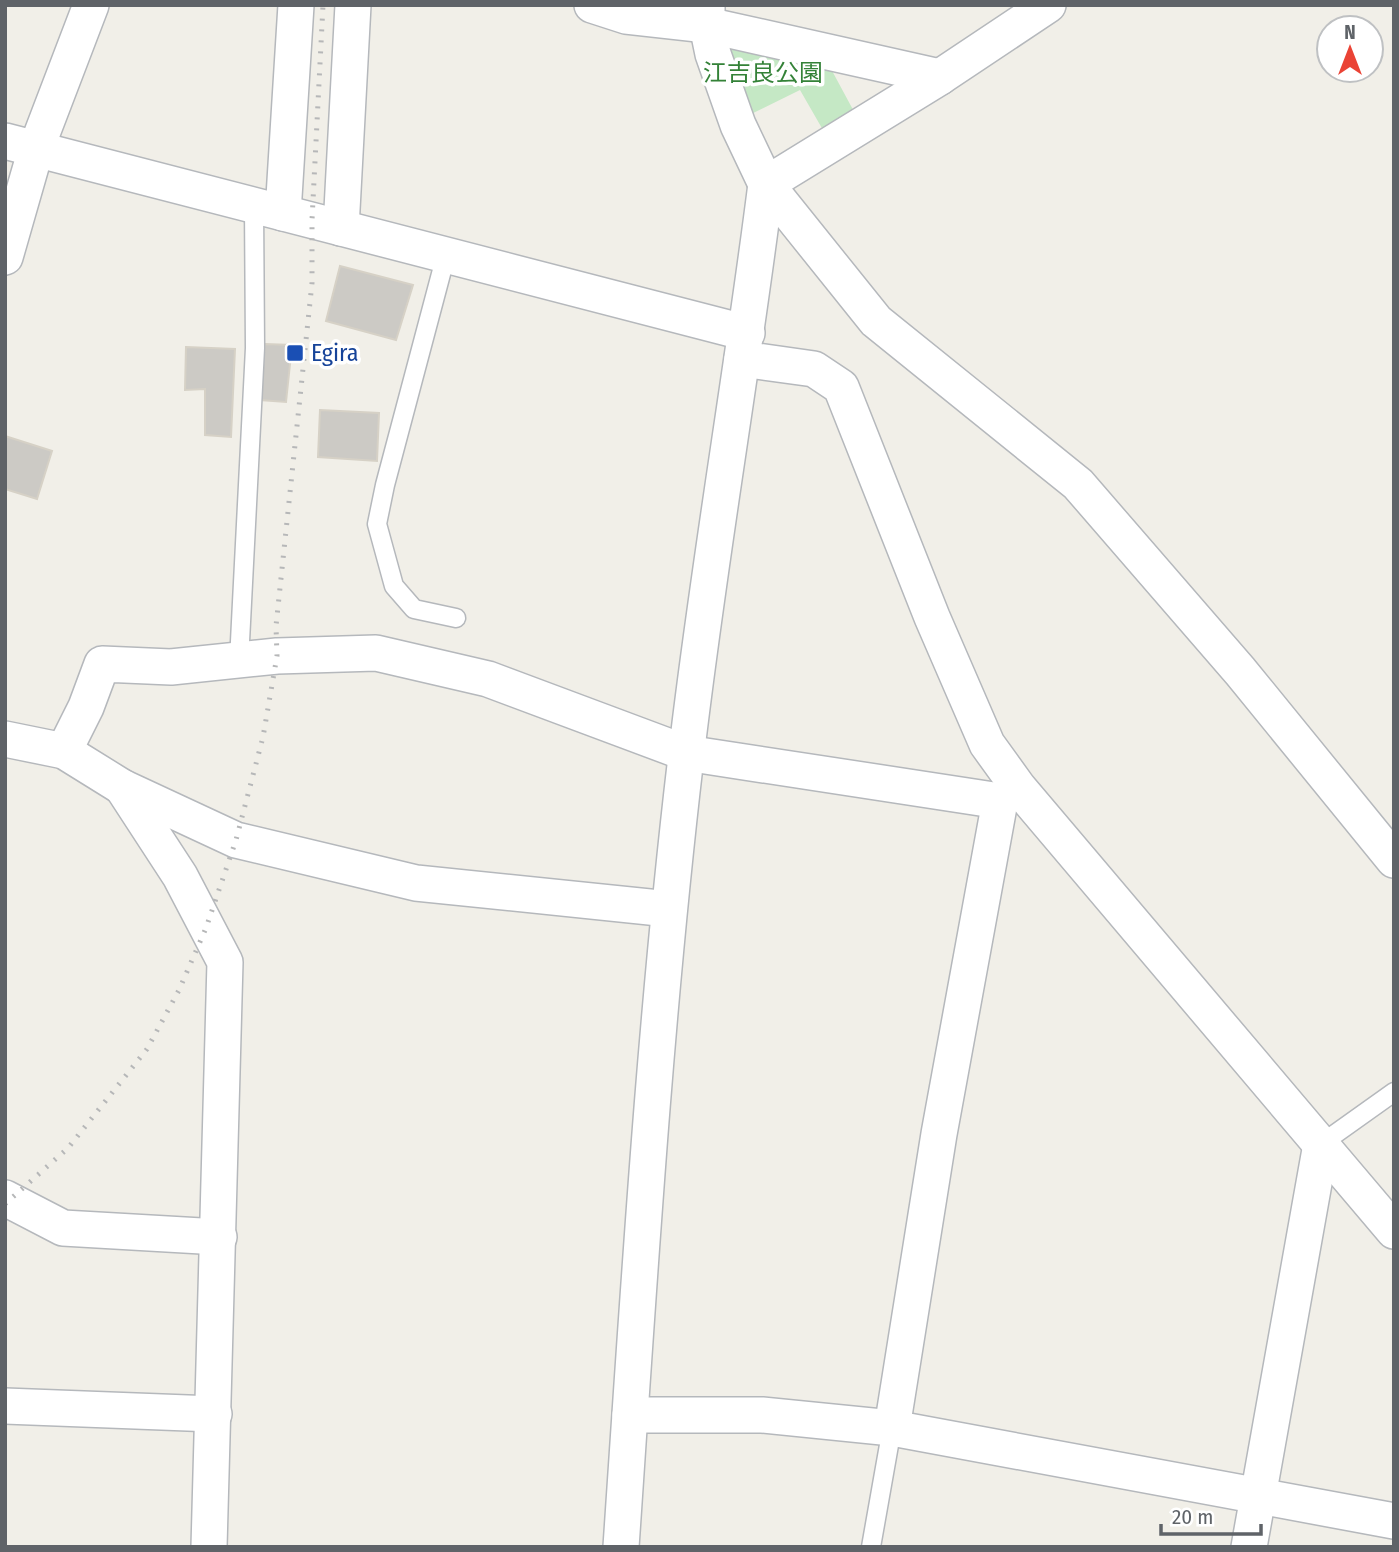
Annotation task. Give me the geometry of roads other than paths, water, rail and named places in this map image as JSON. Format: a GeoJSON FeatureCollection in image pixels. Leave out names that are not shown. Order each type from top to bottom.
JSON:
{"type":"FeatureCollection","features":[{"type":"Feature","properties":{"kind":"street"},"geometry":{"type":"LineString","coordinates":[[5,257],[21,145],[91,5]]}},
{"type":"Feature","properties":{"kind":"street"},"geometry":{"type":"LineString","coordinates":[[269,209],[296,5]]}},
{"type":"Feature","properties":{"kind":"street"},"geometry":{"type":"LineString","coordinates":[[341,228],[353,5]]}},
{"type":"Feature","properties":{"kind":"street"},"geometry":{"type":"LineString","coordinates":[[592,5],[626,16],[707,15],[940,77]]}},
{"type":"Feature","properties":{"kind":"street"},"geometry":{"type":"LineString","coordinates":[[766,184],[940,77],[1048,5]]}},
{"type":"Feature","properties":{"kind":"street"},"geometry":{"type":"LineString","coordinates":[[707,15],[713,54],[738,125],[766,184],[876,321],[1078,484],[1240,671],[1394,860]]}},
{"type":"Feature","properties":{"kind":"street"},"geometry":{"type":"LineString","coordinates":[[21,145],[446,255],[814,369],[841,387],[932,617],[1009,794],[1321,1144],[1394,1231]]}},
{"type":"Feature","properties":{"kind":"street"},"geometry":{"type":"LineString","coordinates":[[621,1547],[669,909],[686,753],[766,184]]}},
{"type":"Feature","properties":{"kind":"street"},"geometry":{"type":"LineString","coordinates":[[64,751],[86,707],[102,664],[171,667],[277,656],[376,653],[488,679],[686,753],[1009,794]]}},
{"type":"Feature","properties":{"kind":"street"},"geometry":{"type":"LineString","coordinates":[[5,739],[64,751],[122,787],[236,840],[416,883],[669,909]]}},
{"type":"Feature","properties":{"kind":"street"},"geometry":{"type":"LineString","coordinates":[[122,787],[180,876],[225,962],[209,1547]]}},
{"type":"Feature","properties":{"kind":"street"},"geometry":{"type":"LineString","coordinates":[[892,1428],[939,1134],[1009,794]]}},
{"type":"Feature","properties":{"kind":"street"},"geometry":{"type":"LineString","coordinates":[[1249,1547],[1321,1144]]}},
{"type":"Feature","properties":{"kind":"street"},"geometry":{"type":"LineString","coordinates":[[5,1198],[63,1228],[219,1237]]}},
{"type":"Feature","properties":{"kind":"street"},"geometry":{"type":"LineString","coordinates":[[5,1406],[214,1414]]}},
{"type":"Feature","properties":{"kind":"street"},"geometry":{"type":"LineString","coordinates":[[630,1415],[762,1415],[892,1428],[1394,1521]]}},
{"type":"Feature","properties":{"kind":"lane"},"geometry":{"type":"LineString","coordinates":[[239,661],[255,348],[269,209]]}},
{"type":"Feature","properties":{"kind":"lane"},"geometry":{"type":"LineString","coordinates":[[446,255],[377,524],[394,586],[414,609],[456,618]]}},
{"type":"Feature","properties":{"kind":"lane"},"geometry":{"type":"LineString","coordinates":[[1321,1144],[1394,1092]]}},
{"type":"Feature","properties":{"kind":"lane"},"geometry":{"type":"LineString","coordinates":[[871,1547],[892,1428]]}},
{"type":"Feature","properties":{"kind":"railway"},"geometry":{"type":"LineString","coordinates":[[5,1204],[68,1148],[147,1049],[179,990],[206,928],[236,840],[263,737],[277,656],[276,626],[312,283],[312,220],[323,5]]}},
{"type":"Feature","properties":{"kind":"place","name":"Egira"},"geometry":{"type":"Point","coordinates":[295,353]}},
{"type":"Feature","properties":{"kind":"park label","name":"江吉良公園"},"geometry":{"type":"Point","coordinates":[763,73]}}]}
